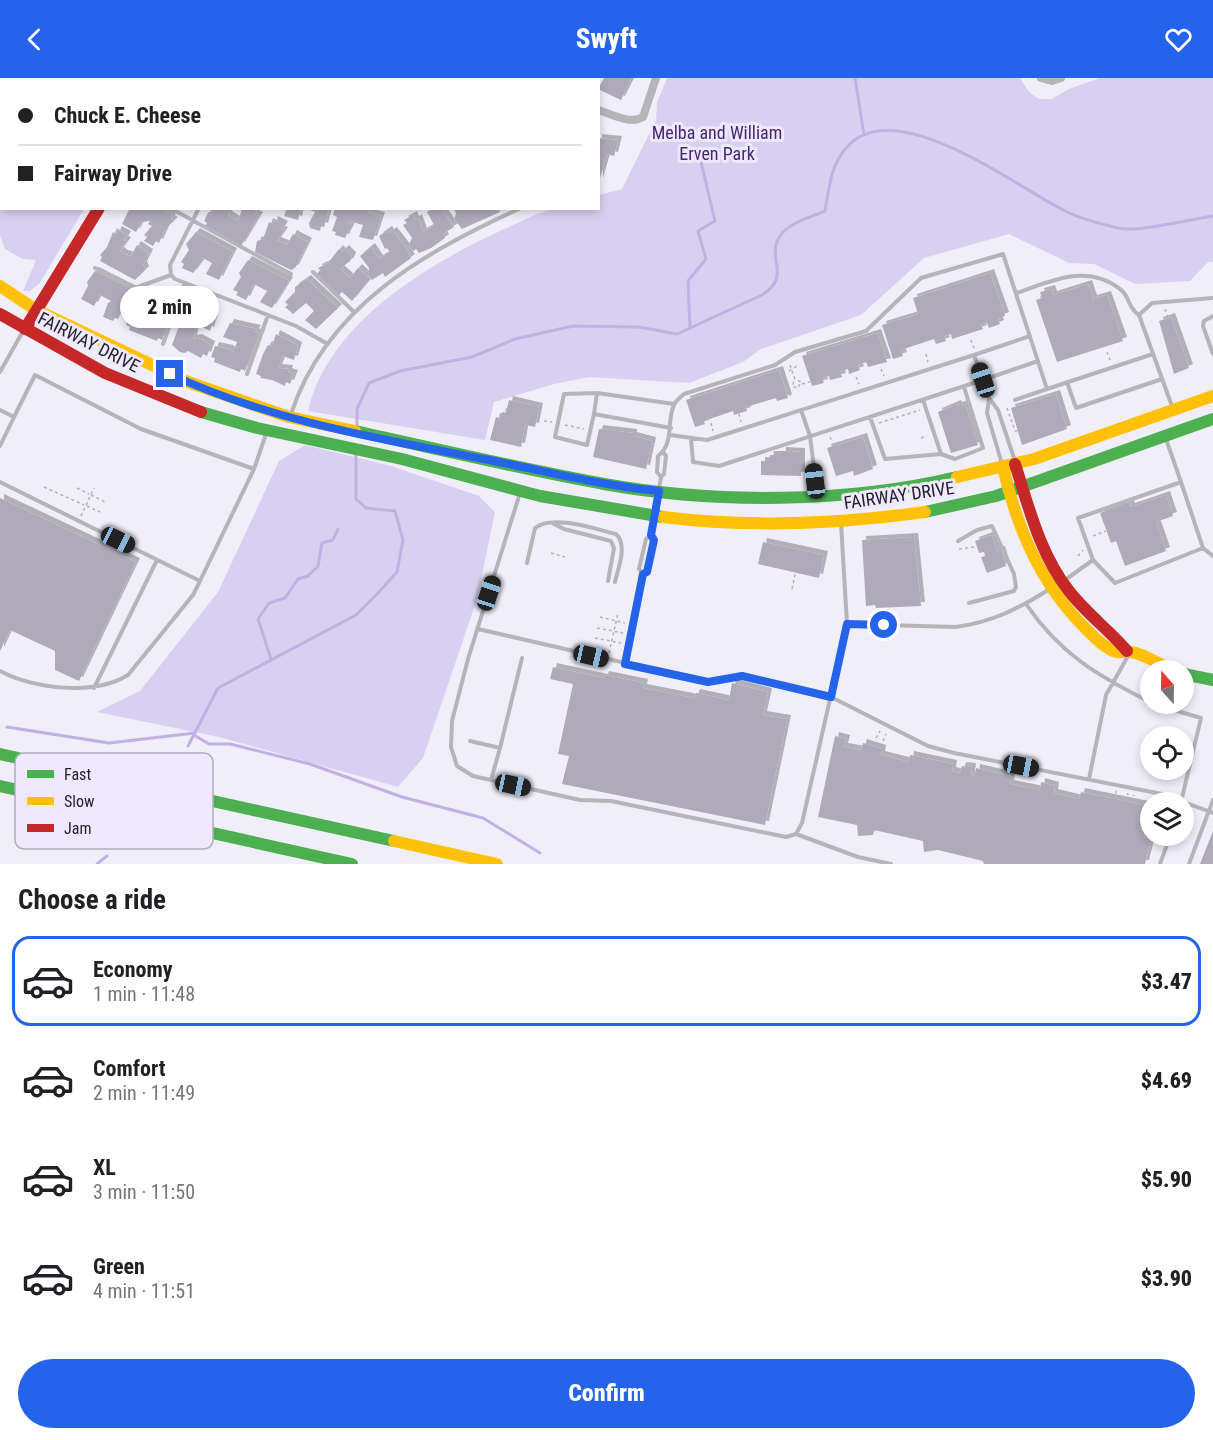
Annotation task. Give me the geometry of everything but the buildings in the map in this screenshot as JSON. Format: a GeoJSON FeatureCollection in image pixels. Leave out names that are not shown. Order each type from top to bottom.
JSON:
{"type":"FeatureCollection","features":[{"type":"Feature","properties":{"kind":"main road"},"geometry":{"type":"LineString","coordinates":[[25,329],[98,210]]}},
{"type":"Feature","properties":{"kind":"main road","name":"FAIRWAY DRIVE"},"geometry":{"type":"LineString","coordinates":[[0,286],[36,310],[188,382],[290,417],[384,439],[605,484],[659,491],[753,497],[817,496],[923,485],[1009,465],[1066,448],[1213,396]]}},
{"type":"Feature","properties":{"kind":"main road","name":"FAIRWAY DRIVE"},"geometry":{"type":"LineString","coordinates":[[0,314],[86,364],[133,386],[219,417],[381,453],[564,501],[656,516],[743,523],[841,522],[947,507],[1008,492],[1213,419]]}},
{"type":"Feature","properties":{"kind":"main road"},"geometry":{"type":"LineString","coordinates":[[1009,465],[1022,487],[1039,540],[1062,582],[1085,610],[1129,652],[1149,660]]}},
{"type":"Feature","properties":{"kind":"main road"},"geometry":{"type":"LineString","coordinates":[[1009,465],[1008,492],[1027,548],[1050,588],[1067,612],[1096,639],[1117,653],[1129,652]]}},
{"type":"Feature","properties":{"kind":"main road"},"geometry":{"type":"LineString","coordinates":[[1194,676],[1213,680]]}},
{"type":"Feature","properties":{"kind":"main road"},"geometry":{"type":"LineString","coordinates":[[0,746],[18,753]]}},
{"type":"Feature","properties":{"kind":"main road"},"geometry":{"type":"LineString","coordinates":[[0,754],[15,757]]}},
{"type":"Feature","properties":{"kind":"main road"},"geometry":{"type":"LineString","coordinates":[[0,787],[15,790]]}},
{"type":"Feature","properties":{"kind":"main road"},"geometry":{"type":"LineString","coordinates":[[213,801],[497,864]]}},
{"type":"Feature","properties":{"kind":"main road"},"geometry":{"type":"LineString","coordinates":[[213,833],[352,864]]}},
{"type":"Feature","properties":{"kind":"street"},"geometry":{"type":"LineString","coordinates":[[600,112],[627,120],[640,120],[656,78]]}},
{"type":"Feature","properties":{"kind":"street"},"geometry":{"type":"LineString","coordinates":[[1042,79],[1052,81],[1061,78]]}},
{"type":"Feature","properties":{"kind":"lane"},"geometry":{"type":"LineString","coordinates":[[173,210],[291,274]]}},
{"type":"Feature","properties":{"kind":"lane"},"geometry":{"type":"LineString","coordinates":[[171,275],[170,265],[198,210]]}},
{"type":"Feature","properties":{"kind":"lane"},"geometry":{"type":"LineString","coordinates":[[290,417],[300,387],[326,343],[354,312],[407,268],[444,245],[517,210]]}},
{"type":"Feature","properties":{"kind":"lane"},"geometry":{"type":"LineString","coordinates":[[661,477],[657,472],[658,456],[663,452],[670,435],[674,404],[684,394],[779,362],[795,352],[866,331],[921,278],[1003,254],[1047,389]]}},
{"type":"Feature","properties":{"kind":"lane"},"geometry":{"type":"LineString","coordinates":[[95,268],[135,288],[171,275],[185,283],[296,326],[326,343]]}},
{"type":"Feature","properties":{"kind":"lane"},"geometry":{"type":"LineString","coordinates":[[314,272],[354,312]]}},
{"type":"Feature","properties":{"kind":"lane"},"geometry":{"type":"LineString","coordinates":[[1017,293],[1066,276],[1091,276],[1124,291],[1131,309],[1139,315],[1173,410]]}},
{"type":"Feature","properties":{"kind":"lane"},"geometry":{"type":"LineString","coordinates":[[163,344],[185,283]]}},
{"type":"Feature","properties":{"kind":"lane"},"geometry":{"type":"LineString","coordinates":[[1139,315],[1152,303],[1213,298]]}},
{"type":"Feature","properties":{"kind":"lane"},"geometry":{"type":"LineString","coordinates":[[247,374],[268,315]]}},
{"type":"Feature","properties":{"kind":"lane"},"geometry":{"type":"LineString","coordinates":[[1213,316],[1204,321],[1203,326],[1213,354]]}},
{"type":"Feature","properties":{"kind":"lane"},"geometry":{"type":"LineString","coordinates":[[0,372],[25,329]]}},
{"type":"Feature","properties":{"kind":"lane"},"geometry":{"type":"LineString","coordinates":[[670,435],[707,440],[1030,336]]}},
{"type":"Feature","properties":{"kind":"lane"},"geometry":{"type":"LineString","coordinates":[[1211,348],[1213,341]]}},
{"type":"Feature","properties":{"kind":"lane"},"geometry":{"type":"LineString","coordinates":[[1015,400],[1153,354]]}},
{"type":"Feature","properties":{"kind":"lane"},"geometry":{"type":"LineString","coordinates":[[974,355],[989,398],[998,410],[1009,465]]}},
{"type":"Feature","properties":{"kind":"lane"},"geometry":{"type":"LineString","coordinates":[[691,438],[693,462],[719,466],[1038,361]]}},
{"type":"Feature","properties":{"kind":"lane"},"geometry":{"type":"LineString","coordinates":[[0,446],[35,375],[141,429],[254,469]]}},
{"type":"Feature","properties":{"kind":"lane"},"geometry":{"type":"LineString","coordinates":[[1067,382],[1076,408],[1162,379]]}},
{"type":"Feature","properties":{"kind":"lane"},"geometry":{"type":"LineString","coordinates":[[870,417],[885,459],[941,454],[955,459],[983,448],[964,387]]}},
{"type":"Feature","properties":{"kind":"lane"},"geometry":{"type":"LineString","coordinates":[[597,393],[587,444],[555,437],[564,394],[597,393],[674,404]]}},
{"type":"Feature","properties":{"kind":"lane"},"geometry":{"type":"LineString","coordinates":[[989,398],[987,413],[1009,465]]}},
{"type":"Feature","properties":{"kind":"lane"},"geometry":{"type":"LineString","coordinates":[[923,400],[941,454]]}},
{"type":"Feature","properties":{"kind":"lane"},"geometry":{"type":"LineString","coordinates":[[0,410],[14,417]]}},
{"type":"Feature","properties":{"kind":"lane"},"geometry":{"type":"LineString","coordinates":[[801,410],[810,436],[817,496]]}},
{"type":"Feature","properties":{"kind":"lane"},"geometry":{"type":"LineString","coordinates":[[594,414],[671,428]]}},
{"type":"Feature","properties":{"kind":"lane"},"geometry":{"type":"LineString","coordinates":[[0,671],[70,689],[94,688],[128,675],[193,595],[254,469],[268,429]]}},
{"type":"Feature","properties":{"kind":"lane"},"geometry":{"type":"LineString","coordinates":[[1165,437],[1203,548],[1213,556]]}},
{"type":"Feature","properties":{"kind":"lane"},"geometry":{"type":"LineString","coordinates":[[643,574],[639,569],[646,539],[651,535],[656,516],[666,456],[663,452]]}},
{"type":"Feature","properties":{"kind":"lane"},"geometry":{"type":"LineString","coordinates":[[0,482],[200,581]]}},
{"type":"Feature","properties":{"kind":"lane"},"geometry":{"type":"LineString","coordinates":[[1180,482],[1078,518],[1093,560],[1115,583],[1203,548]]}},
{"type":"Feature","properties":{"kind":"lane"},"geometry":{"type":"LineString","coordinates":[[521,490],[452,721],[451,747],[454,760],[462,772],[580,800],[611,801],[770,835],[792,837],[802,823],[831,697],[847,624],[841,522]]}},
{"type":"Feature","properties":{"kind":"lane"},"geometry":{"type":"LineString","coordinates":[[527,563],[536,528],[545,523],[566,522],[618,536],[622,547],[615,582]]}},
{"type":"Feature","properties":{"kind":"lane"},"geometry":{"type":"LineString","coordinates":[[554,524],[564,530],[611,541],[614,548],[608,580]]}},
{"type":"Feature","properties":{"kind":"lane"},"geometry":{"type":"LineString","coordinates":[[958,542],[977,530],[992,526],[1016,581],[1014,591],[969,603]]}},
{"type":"Feature","properties":{"kind":"lane"},"geometry":{"type":"LineString","coordinates":[[625,664],[643,574],[647,572],[654,540],[651,535]]}},
{"type":"Feature","properties":{"kind":"lane"},"geometry":{"type":"LineString","coordinates":[[94,688],[157,560]]}},
{"type":"Feature","properties":{"kind":"lane"},"geometry":{"type":"LineString","coordinates":[[1062,582],[1093,560]]}},
{"type":"Feature","properties":{"kind":"lane"},"geometry":{"type":"LineString","coordinates":[[847,624],[957,627],[999,618],[1050,588]]}},
{"type":"Feature","properties":{"kind":"lane"},"geometry":{"type":"LineString","coordinates":[[1026,604],[1042,627],[1086,668],[1140,697]]}},
{"type":"Feature","properties":{"kind":"lane"},"geometry":{"type":"LineString","coordinates":[[478,629],[708,682],[742,676],[831,697],[928,746],[1152,792]]}},
{"type":"Feature","properties":{"kind":"lane"},"geometry":{"type":"LineString","coordinates":[[1089,779],[1111,682],[1129,652]]}},
{"type":"Feature","properties":{"kind":"lane"},"geometry":{"type":"LineString","coordinates":[[491,780],[522,658]]}},
{"type":"Feature","properties":{"kind":"lane"},"geometry":{"type":"LineString","coordinates":[[1183,792],[1201,718],[1188,714]]}},
{"type":"Feature","properties":{"kind":"lane"},"geometry":{"type":"LineString","coordinates":[[470,741],[500,748]]}},
{"type":"Feature","properties":{"kind":"lane"},"geometry":{"type":"LineString","coordinates":[[1189,864],[1211,812],[1213,800]]}},
{"type":"Feature","properties":{"kind":"lane"},"geometry":{"type":"LineString","coordinates":[[1194,806],[1211,812]]}},
{"type":"Feature","properties":{"kind":"lane"},"geometry":{"type":"LineString","coordinates":[[796,834],[858,856],[891,864]]}},
{"type":"Feature","properties":{"kind":"lane"},"geometry":{"type":"LineString","coordinates":[[1160,864],[1166,846]]}},
{"type":"Feature","properties":{"kind":"path"},"geometry":{"type":"LineString","coordinates":[[1174,319],[1188,360]]}},
{"type":"Feature","properties":{"kind":"path"},"geometry":{"type":"LineString","coordinates":[[1107,352],[1112,367]]}},
{"type":"Feature","properties":{"kind":"path"},"geometry":{"type":"LineString","coordinates":[[787,357],[795,380],[793,387]]}},
{"type":"Feature","properties":{"kind":"path"},"geometry":{"type":"LineString","coordinates":[[779,362],[788,390],[793,397]]}},
{"type":"Feature","properties":{"kind":"path"},"geometry":{"type":"LineString","coordinates":[[790,370],[797,366]]}},
{"type":"Feature","properties":{"kind":"path"},"geometry":{"type":"LineString","coordinates":[[795,380],[799,380],[801,384]]}},
{"type":"Feature","properties":{"kind":"path"},"geometry":{"type":"LineString","coordinates":[[788,390],[810,382]]}},
{"type":"Feature","properties":{"kind":"path"},"geometry":{"type":"LineString","coordinates":[[873,425],[926,407]]}},
{"type":"Feature","properties":{"kind":"path"},"geometry":{"type":"LineString","coordinates":[[1007,408],[1015,432],[1020,430]]}},
{"type":"Feature","properties":{"kind":"path"},"geometry":{"type":"LineString","coordinates":[[544,421],[590,431]]}},
{"type":"Feature","properties":{"kind":"path"},"geometry":{"type":"LineString","coordinates":[[44,487],[100,512]]}},
{"type":"Feature","properties":{"kind":"path"},"geometry":{"type":"LineString","coordinates":[[78,521],[94,488]]}},
{"type":"Feature","properties":{"kind":"path"},"geometry":{"type":"LineString","coordinates":[[77,489],[105,502]]}},
{"type":"Feature","properties":{"kind":"path"},"geometry":{"type":"LineString","coordinates":[[959,549],[974,547]]}},
{"type":"Feature","properties":{"kind":"path"},"geometry":{"type":"LineString","coordinates":[[551,553],[566,557]]}},
{"type":"Feature","properties":{"kind":"path"},"geometry":{"type":"LineString","coordinates":[[792,589],[795,574]]}},
{"type":"Feature","properties":{"kind":"path"},"geometry":{"type":"LineString","coordinates":[[607,660],[618,613]]}},
{"type":"Feature","properties":{"kind":"path"},"geometry":{"type":"LineString","coordinates":[[600,617],[633,625]]}},
{"type":"Feature","properties":{"kind":"path"},"geometry":{"type":"LineString","coordinates":[[597,628],[631,635]]}},
{"type":"Feature","properties":{"kind":"path"},"geometry":{"type":"LineString","coordinates":[[595,638],[629,645]]}},
{"type":"Feature","properties":{"kind":"path"},"geometry":{"type":"LineString","coordinates":[[876,738],[883,723]]}},
{"type":"Feature","properties":{"kind":"green space","name":"Melba and William Erven Park"},"geometry":{"type":"Polygon","coordinates":[[[667,78],[1020,78],[1029,92],[1039,99],[1052,99],[1069,89],[1100,78],[1213,78],[1213,262],[1208,262],[1190,281],[1135,284],[1094,264],[1069,263],[1009,234],[924,258],[861,315],[761,349],[743,362],[689,383],[589,377],[554,384],[494,402],[485,440],[308,411],[319,380],[336,352],[357,326],[382,302],[410,281],[469,246],[542,212],[600,210],[600,195],[622,189],[656,120],[657,103],[667,78]]]}},
{"type":"Feature","properties":{"kind":"green space"},"geometry":{"type":"Polygon","coordinates":[[[0,210],[83,210],[39,284],[30,291],[23,291],[36,260],[23,259],[5,249],[0,235],[0,210]]]}},
{"type":"Feature","properties":{"kind":"green space"},"geometry":{"type":"Polygon","coordinates":[[[305,445],[391,466],[479,496],[495,512],[477,599],[423,758],[398,787],[219,737],[97,712],[140,691],[218,592],[279,461],[305,445]]]}},
{"type":"Feature","properties":{"kind":"waterway"},"geometry":{"type":"LineString","coordinates":[[855,78],[864,135]]}},
{"type":"Feature","properties":{"kind":"waterway"},"geometry":{"type":"LineString","coordinates":[[357,429],[357,409],[369,383],[400,371],[472,357],[515,339],[573,326],[639,327],[677,334],[762,295],[776,281],[775,251],[780,236],[794,224],[825,211],[837,161],[847,147],[868,133],[895,131],[924,137],[988,166],[1065,211],[1111,226],[1137,229],[1213,216]]}},
{"type":"Feature","properties":{"kind":"waterway"},"geometry":{"type":"LineString","coordinates":[[690,328],[688,281],[706,259],[698,231],[715,221],[701,162]]}},
{"type":"Feature","properties":{"kind":"waterway"},"geometry":{"type":"LineString","coordinates":[[188,746],[218,688],[356,615],[397,572],[403,540],[395,511],[366,508],[356,499],[356,451]]}},
{"type":"Feature","properties":{"kind":"waterway"},"geometry":{"type":"LineString","coordinates":[[271,659],[258,619],[269,603],[285,598],[298,579],[308,576],[318,566],[322,543],[333,540],[338,529]]}},
{"type":"Feature","properties":{"kind":"waterway"},"geometry":{"type":"LineString","coordinates":[[7,727],[109,743],[195,733]]}},
{"type":"Feature","properties":{"kind":"waterway"},"geometry":{"type":"LineString","coordinates":[[194,735],[209,744],[230,744],[310,764],[402,797],[483,818],[540,853]]}},
{"type":"Feature","properties":{"kind":"waterway"},"geometry":{"type":"LineString","coordinates":[[97,864],[107,856]]}},
{"type":"Feature","properties":{"kind":"traffic: fast"},"geometry":{"type":"LineString","coordinates":[[201,412],[257,428],[402,459],[540,496],[663,517]]}},
{"type":"Feature","properties":{"kind":"traffic: fast"},"geometry":{"type":"LineString","coordinates":[[925,512],[996,496],[1213,419]]}},
{"type":"Feature","properties":{"kind":"traffic: fast"},"geometry":{"type":"LineString","coordinates":[[355,431],[604,484],[691,495],[781,498],[827,496],[915,486],[957,477]]}},
{"type":"Feature","properties":{"kind":"traffic: fast"},"geometry":{"type":"LineString","coordinates":[[1194,676],[1213,680]]}},
{"type":"Feature","properties":{"kind":"traffic: fast"},"geometry":{"type":"LineString","coordinates":[[0,754],[15,757]]}},
{"type":"Feature","properties":{"kind":"traffic: fast"},"geometry":{"type":"LineString","coordinates":[[0,786],[15,789]]}},
{"type":"Feature","properties":{"kind":"traffic: fast"},"geometry":{"type":"LineString","coordinates":[[213,801],[394,841]]}},
{"type":"Feature","properties":{"kind":"traffic: fast"},"geometry":{"type":"LineString","coordinates":[[213,833],[352,864]]}},
{"type":"Feature","properties":{"kind":"traffic: slow"},"geometry":{"type":"LineString","coordinates":[[0,286],[36,310],[188,382],[289,417],[355,431]]}},
{"type":"Feature","properties":{"kind":"traffic: slow"},"geometry":{"type":"LineString","coordinates":[[957,477],[1034,459],[1213,396]]}},
{"type":"Feature","properties":{"kind":"traffic: slow"},"geometry":{"type":"LineString","coordinates":[[1003,467],[1015,512],[1032,553],[1069,611],[1101,644],[1109,649],[1136,653],[1153,660]]}},
{"type":"Feature","properties":{"kind":"traffic: slow"},"geometry":{"type":"LineString","coordinates":[[663,517],[728,523],[794,523],[925,512]]}},
{"type":"Feature","properties":{"kind":"traffic: slow"},"geometry":{"type":"LineString","coordinates":[[394,841],[497,864]]}},
{"type":"Feature","properties":{"kind":"traffic: jam"},"geometry":{"type":"LineString","coordinates":[[25,329],[98,210]]}},
{"type":"Feature","properties":{"kind":"traffic: jam"},"geometry":{"type":"LineString","coordinates":[[0,314],[105,373],[201,412]]}},
{"type":"Feature","properties":{"kind":"traffic: jam"},"geometry":{"type":"LineString","coordinates":[[1015,464],[1036,530],[1050,562],[1069,591],[1127,651]]}},
{"type":"Feature","properties":{"kind":"route"},"geometry":{"type":"LineString","coordinates":[[170,374],[229,398],[290,417],[583,480],[659,491],[651,535],[654,540],[647,572],[643,574],[625,664],[708,682],[742,676],[831,697],[847,624],[884,625]]}}]}
